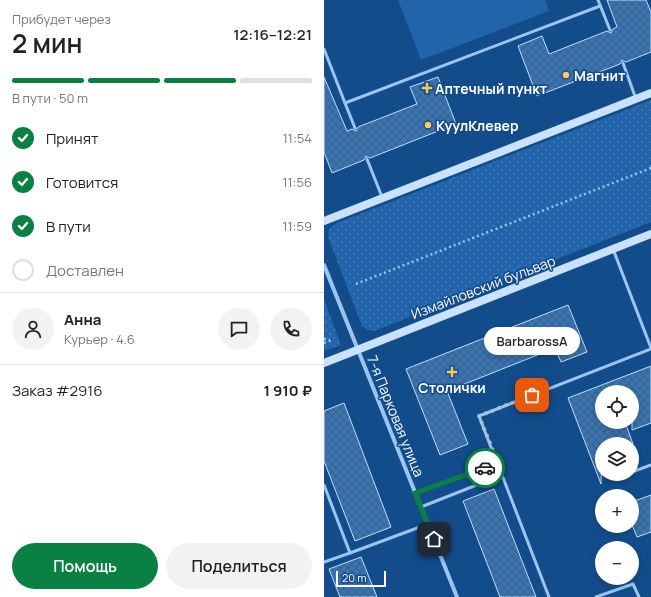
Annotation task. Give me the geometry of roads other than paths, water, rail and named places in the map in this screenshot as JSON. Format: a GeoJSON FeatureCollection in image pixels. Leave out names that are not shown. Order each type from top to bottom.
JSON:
{"type":"FeatureCollection","features":[{"type":"Feature","properties":{"kind":"street"},"geometry":{"type":"LineString","coordinates":[[324,221],[651,93]]}},
{"type":"Feature","properties":{"kind":"street","name":"Измайловский бульвар"},"geometry":{"type":"LineString","coordinates":[[324,363],[651,234]]}},
{"type":"Feature","properties":{"kind":"street","name":"7-я Парковая улица"},"geometry":{"type":"LineString","coordinates":[[324,265],[457,597]]}},
{"type":"Feature","properties":{"kind":"lane"},"geometry":{"type":"LineString","coordinates":[[598,0],[610,30]]}},
{"type":"Feature","properties":{"kind":"lane"},"geometry":{"type":"LineString","coordinates":[[345,103],[600,6]]}},
{"type":"Feature","properties":{"kind":"lane"},"geometry":{"type":"LineString","coordinates":[[324,49],[355,128]]}},
{"type":"Feature","properties":{"kind":"lane"},"geometry":{"type":"LineString","coordinates":[[623,63],[636,99]]}},
{"type":"Feature","properties":{"kind":"lane"},"geometry":{"type":"LineString","coordinates":[[367,159],[383,199]]}},
{"type":"Feature","properties":{"kind":"lane"},"geometry":{"type":"LineString","coordinates":[[415,493],[498,463],[479,416],[651,348],[613,249]]}},
{"type":"Feature","properties":{"kind":"lane"},"geometry":{"type":"LineString","coordinates":[[639,469],[651,465]]}},
{"type":"Feature","properties":{"kind":"lane"},"geometry":{"type":"LineString","coordinates":[[421,507],[502,475],[549,597]]}},
{"type":"Feature","properties":{"kind":"lane"},"geometry":{"type":"LineString","coordinates":[[324,485],[350,553]]}},
{"type":"Feature","properties":{"kind":"lane"},"geometry":{"type":"LineString","coordinates":[[324,562],[428,524]]}},
{"type":"Feature","properties":{"kind":"lane"},"geometry":{"type":"LineString","coordinates":[[596,597],[633,584],[638,597]]}},
{"type":"Feature","properties":{"kind":"place","name":"Магнит"},"geometry":{"type":"Point","coordinates":[566,75]}},
{"type":"Feature","properties":{"kind":"place","name":"Аптечный пункт"},"geometry":{"type":"Point","coordinates":[427,88]}},
{"type":"Feature","properties":{"kind":"place","name":"КуулКлевер"},"geometry":{"type":"Point","coordinates":[428,125]}},
{"type":"Feature","properties":{"kind":"place","name":"Столички"},"geometry":{"type":"Point","coordinates":[452,372]}},
{"type":"Feature","properties":{"kind":"place","name":"BarbarossA"},"geometry":{"type":"Point","coordinates":[532,395]}}]}
